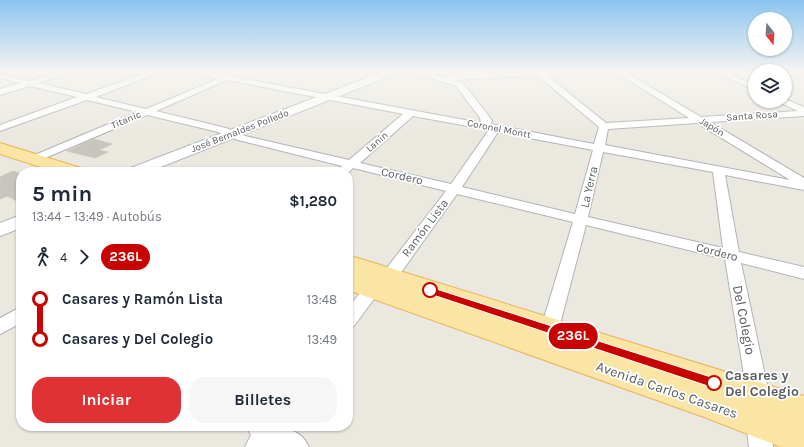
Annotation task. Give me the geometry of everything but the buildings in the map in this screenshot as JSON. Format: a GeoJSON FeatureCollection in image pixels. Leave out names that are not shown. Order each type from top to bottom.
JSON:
{"type":"FeatureCollection","features":[{"type":"Feature","properties":{"kind":"main road","name":"José Bernaldes Polledo"},"geometry":{"type":"LineString","coordinates":[[147,167],[338,93]]}},
{"type":"Feature","properties":{"kind":"main road"},"geometry":{"type":"LineString","coordinates":[[0,148],[36,166]]}},
{"type":"Feature","properties":{"kind":"main road"},"geometry":{"type":"LineString","coordinates":[[0,159],[36,166]]}},
{"type":"Feature","properties":{"kind":"main road"},"geometry":{"type":"LineString","coordinates":[[0,230],[16,223]]}},
{"type":"Feature","properties":{"kind":"main road","name":"Avenida Carlos Casares"},"geometry":{"type":"LineString","coordinates":[[353,267],[370,282],[804,438]]}},
{"type":"Feature","properties":{"kind":"main road","name":"Avenida Carlos Casares"},"geometry":{"type":"LineString","coordinates":[[370,282],[550,328],[759,422],[804,412]]}},
{"type":"Feature","properties":{"kind":"street","name":"Cordero"},"geometry":{"type":"LineString","coordinates":[[68,93],[233,134],[344,167]]}},
{"type":"Feature","properties":{"kind":"street"},"geometry":{"type":"LineString","coordinates":[[0,128],[96,93]]}},
{"type":"Feature","properties":{"kind":"street","name":"Titanic"},"geometry":{"type":"LineString","coordinates":[[36,166],[145,112],[191,93]]}},
{"type":"Feature","properties":{"kind":"street","name":"Coronel Montt"},"geometry":{"type":"LineString","coordinates":[[305,93],[804,184]]}},
{"type":"Feature","properties":{"kind":"street"},"geometry":{"type":"LineString","coordinates":[[466,93],[485,117],[490,127]]}},
{"type":"Feature","properties":{"kind":"street"},"geometry":{"type":"LineString","coordinates":[[559,93],[604,126]]}},
{"type":"Feature","properties":{"kind":"street","name":"Japón"},"geometry":{"type":"LineString","coordinates":[[654,93],[804,184]]}},
{"type":"Feature","properties":{"kind":"street"},"geometry":{"type":"LineString","coordinates":[[792,105],[804,111]]}},
{"type":"Feature","properties":{"kind":"street","name":"Santa Rosa"},"geometry":{"type":"LineString","coordinates":[[604,126],[804,111]]}},
{"type":"Feature","properties":{"kind":"street","name":"Lanín"},"geometry":{"type":"LineString","coordinates":[[348,167],[411,112]]}},
{"type":"Feature","properties":{"kind":"street","name":"La Yerra"},"geometry":{"type":"LineString","coordinates":[[550,328],[581,218],[604,126]]}},
{"type":"Feature","properties":{"kind":"street","name":"Ramón Lista"},"geometry":{"type":"LineString","coordinates":[[353,312],[370,282],[454,188],[490,127]]}},
{"type":"Feature","properties":{"kind":"street","name":"Cordero"},"geometry":{"type":"LineString","coordinates":[[353,169],[454,188],[804,273]]}},
{"type":"Feature","properties":{"kind":"street","name":"Del Colegio"},"geometry":{"type":"LineString","coordinates":[[718,169],[759,422]]}},
{"type":"Feature","properties":{"kind":"street"},"geometry":{"type":"LineString","coordinates":[[0,328],[16,317]]}},
{"type":"Feature","properties":{"kind":"street"},"geometry":{"type":"LineString","coordinates":[[263,433],[297,447]]}},
{"type":"Feature","properties":{"kind":"bus line","name":"236L"},"geometry":{"type":"LineString","coordinates":[[430,290],[550,328],[714,383]]}},
{"type":"Feature","properties":{"kind":"place","name":"Casares y Del Colegio"},"geometry":{"type":"Point","coordinates":[714,383]}}]}
